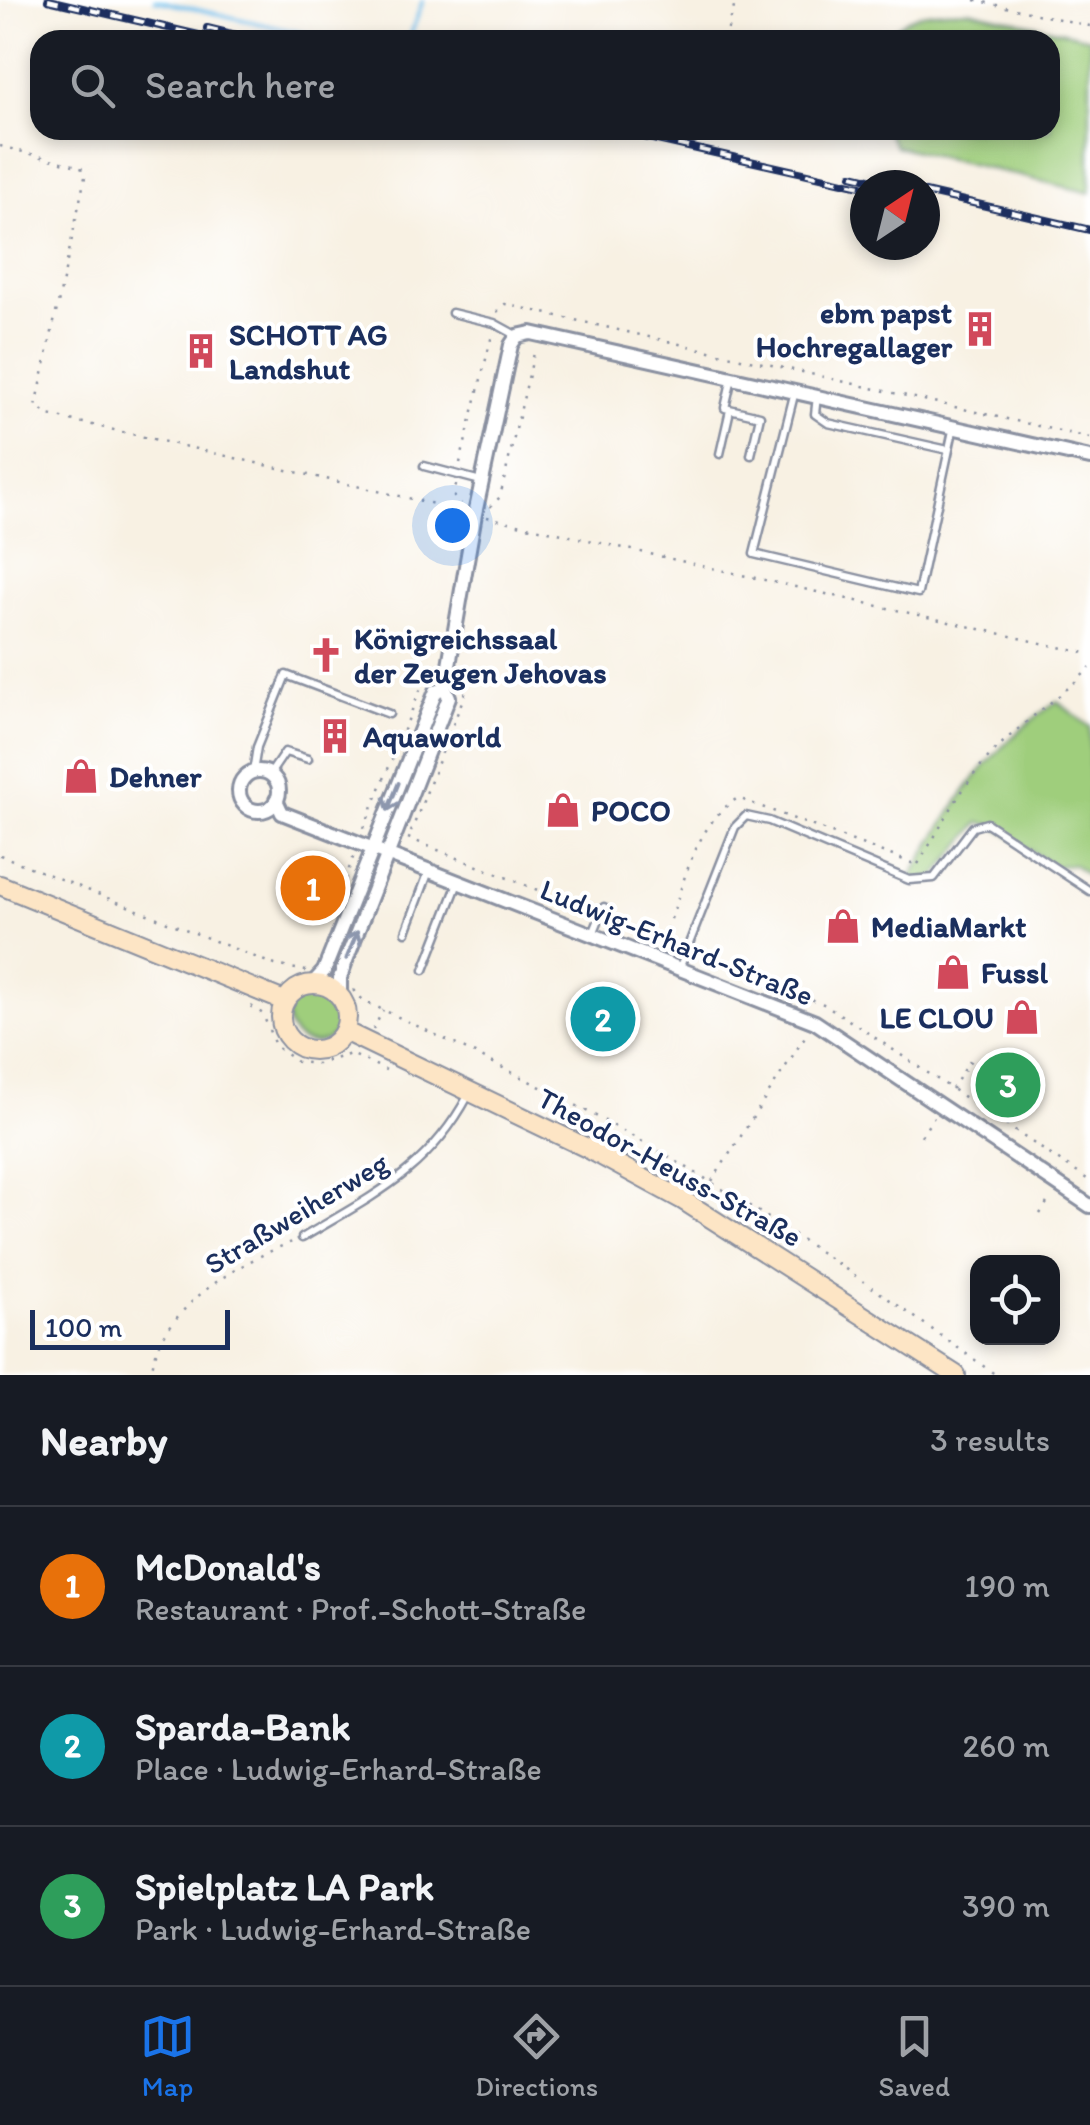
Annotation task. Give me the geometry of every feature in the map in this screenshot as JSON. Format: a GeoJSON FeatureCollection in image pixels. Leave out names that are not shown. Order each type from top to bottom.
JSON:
{"type":"FeatureCollection","features":[{"type":"Feature","properties":{"kind":"main road"},"geometry":{"type":"LineString","coordinates":[[0,884],[284,1001]]}},
{"type":"Feature","properties":{"kind":"main road"},"geometry":{"type":"LineString","coordinates":[[312,984],[328,986],[340,996],[347,1014],[344,1031],[328,1047],[299,1047],[283,1031],[280,1016],[284,1001],[296,989],[312,984]]}},
{"type":"Feature","properties":{"kind":"main road","name":"Theodor-Heuss-Straße"},"geometry":{"type":"LineString","coordinates":[[344,1031],[472,1090],[681,1198],[956,1375]]}},
{"type":"Feature","properties":{"kind":"street"},"geometry":{"type":"LineString","coordinates":[[340,996],[341,972],[449,698],[445,688],[475,514],[511,345],[517,336],[531,332],[1090,458]]}},
{"type":"Feature","properties":{"kind":"street"},"geometry":{"type":"LineString","coordinates":[[312,984],[325,966],[436,691],[445,688]]}},
{"type":"Feature","properties":{"kind":"street"},"geometry":{"type":"LineString","coordinates":[[253,772],[270,774],[278,789],[276,800]]}},
{"type":"Feature","properties":{"kind":"street","name":"Ludwig-Erhard-Straße"},"geometry":{"type":"LineString","coordinates":[[253,772],[240,786],[243,802],[263,810],[276,800],[282,812],[815,1022],[1090,1206]]}},
{"type":"Feature","properties":{"kind":"lane"},"geometry":{"type":"LineString","coordinates":[[452,312],[494,323],[517,336]]}},
{"type":"Feature","properties":{"kind":"lane"},"geometry":{"type":"LineString","coordinates":[[732,376],[725,408],[760,416],[751,455]]}},
{"type":"Feature","properties":{"kind":"lane"},"geometry":{"type":"LineString","coordinates":[[795,390],[754,554],[918,594],[954,425]]}},
{"type":"Feature","properties":{"kind":"lane"},"geometry":{"type":"LineString","coordinates":[[817,395],[815,414],[828,423],[948,450]]}},
{"type":"Feature","properties":{"kind":"lane"},"geometry":{"type":"LineString","coordinates":[[720,454],[730,410]]}},
{"type":"Feature","properties":{"kind":"lane"},"geometry":{"type":"LineString","coordinates":[[424,466],[482,481]]}},
{"type":"Feature","properties":{"kind":"lane"},"geometry":{"type":"LineString","coordinates":[[253,772],[257,747],[286,675],[390,714]]}},
{"type":"Feature","properties":{"kind":"lane"},"geometry":{"type":"LineString","coordinates":[[270,774],[285,752],[308,759]]}},
{"type":"Feature","properties":{"kind":"lane"},"geometry":{"type":"LineString","coordinates":[[679,969],[734,828],[746,816],[756,816],[909,880],[934,878],[973,827],[987,823],[1090,891]]}},
{"type":"Feature","properties":{"kind":"lane"},"geometry":{"type":"LineString","coordinates":[[406,932],[430,870]]}},
{"type":"Feature","properties":{"kind":"lane"},"geometry":{"type":"LineString","coordinates":[[424,970],[459,882]]}},
{"type":"Feature","properties":{"kind":"lane"},"geometry":{"type":"LineString","coordinates":[[593,935],[604,906]]}},
{"type":"Feature","properties":{"kind":"lane","name":"Straßweiherweg"},"geometry":{"type":"LineString","coordinates":[[302,1238],[414,1168],[445,1134],[472,1090]]}},
{"type":"Feature","properties":{"kind":"path"},"geometry":{"type":"LineString","coordinates":[[728,30],[736,0]]}},
{"type":"Feature","properties":{"kind":"path"},"geometry":{"type":"LineString","coordinates":[[976,0],[1090,26]]}},
{"type":"Feature","properties":{"kind":"path"},"geometry":{"type":"LineString","coordinates":[[0,146],[81,167],[85,177],[36,407],[49,415],[1090,654]]}},
{"type":"Feature","properties":{"kind":"path"},"geometry":{"type":"LineString","coordinates":[[475,514],[454,496],[497,310],[506,304],[1090,438]]}},
{"type":"Feature","properties":{"kind":"path"},"geometry":{"type":"LineString","coordinates":[[475,514],[500,496],[535,346],[517,336]]}},
{"type":"Feature","properties":{"kind":"path"},"geometry":{"type":"LineString","coordinates":[[663,940],[707,825],[720,808],[738,798],[917,865],[976,771],[1015,731],[1057,700],[1090,668]]}},
{"type":"Feature","properties":{"kind":"path"},"geometry":{"type":"LineString","coordinates":[[0,855],[275,964],[300,972],[314,962],[325,966]]}},
{"type":"Feature","properties":{"kind":"path"},"geometry":{"type":"LineString","coordinates":[[341,972],[354,977],[354,990],[364,1001],[537,1087],[711,1182],[874,1288],[996,1375]]}},
{"type":"Feature","properties":{"kind":"path"},"geometry":{"type":"LineString","coordinates":[[236,999],[263,1014],[274,1046],[289,1058],[308,1065],[350,1054],[400,1076]]}},
{"type":"Feature","properties":{"kind":"path"},"geometry":{"type":"LineString","coordinates":[[711,1182],[815,1022]]}},
{"type":"Feature","properties":{"kind":"path","name":"Straßweiherweg"},"geometry":{"type":"LineString","coordinates":[[151,1375],[158,1349],[182,1311],[259,1255],[302,1238]]}},
{"type":"Feature","properties":{"kind":"green space"},"geometry":{"type":"Polygon","coordinates":[[[969,10],[1055,30],[894,30],[912,17],[969,10]]]}},
{"type":"Feature","properties":{"kind":"green space"},"geometry":{"type":"Polygon","coordinates":[[[1060,31],[1090,38],[1090,193],[895,146],[891,140],[1060,140],[1060,31]]]}},
{"type":"Feature","properties":{"kind":"green space"},"geometry":{"type":"Polygon","coordinates":[[[1057,701],[1090,727],[1090,877],[1072,864],[1055,867],[993,825],[979,823],[934,878],[909,880],[972,781],[1008,741],[1057,701]]]}},
{"type":"Feature","properties":{"kind":"green space"},"geometry":{"type":"Polygon","coordinates":[[[314,989],[333,997],[341,1016],[333,1035],[314,1043],[295,1035],[287,1016],[295,997],[314,989]]]}},
{"type":"Feature","properties":{"kind":"waterway"},"geometry":{"type":"LineString","coordinates":[[155,0],[288,30]]}},
{"type":"Feature","properties":{"kind":"waterway"},"geometry":{"type":"LineString","coordinates":[[412,30],[423,0]]}},
{"type":"Feature","properties":{"kind":"railway"},"geometry":{"type":"LineString","coordinates":[[48,0],[177,30]]}},
{"type":"Feature","properties":{"kind":"railway"},"geometry":{"type":"LineString","coordinates":[[207,28],[215,30]]}},
{"type":"Feature","properties":{"kind":"railway"},"geometry":{"type":"LineString","coordinates":[[657,140],[850,184]]}},
{"type":"Feature","properties":{"kind":"railway"},"geometry":{"type":"LineString","coordinates":[[940,195],[1090,230]]}},
{"type":"Feature","properties":{"kind":"place","name":"ebm papst Hochregallager"},"geometry":{"type":"Point","coordinates":[980,329]}},
{"type":"Feature","properties":{"kind":"place","name":"SCHOTT AG Landshut"},"geometry":{"type":"Point","coordinates":[201,351]}},
{"type":"Feature","properties":{"kind":"place","name":"Königreichssaal der Zeugen Jehovas"},"geometry":{"type":"Point","coordinates":[326,655]}},
{"type":"Feature","properties":{"kind":"place","name":"Aquaworld"},"geometry":{"type":"Point","coordinates":[335,736]}},
{"type":"Feature","properties":{"kind":"place","name":"Dehner"},"geometry":{"type":"Point","coordinates":[81,776]}},
{"type":"Feature","properties":{"kind":"place","name":"POCO"},"geometry":{"type":"Point","coordinates":[563,810]}},
{"type":"Feature","properties":{"kind":"place","name":"McDonald's"},"geometry":{"type":"Point","coordinates":[313,888]}},
{"type":"Feature","properties":{"kind":"place","name":"MediaMarkt"},"geometry":{"type":"Point","coordinates":[843,926]}},
{"type":"Feature","properties":{"kind":"place","name":"Fussl"},"geometry":{"type":"Point","coordinates":[953,972]}},
{"type":"Feature","properties":{"kind":"place","name":"LE CLOU"},"geometry":{"type":"Point","coordinates":[1022,1017]}},
{"type":"Feature","properties":{"kind":"place","name":"Sparda-Bank"},"geometry":{"type":"Point","coordinates":[603,1019]}},
{"type":"Feature","properties":{"kind":"place","name":"Spielplatz LA Park"},"geometry":{"type":"Point","coordinates":[1008,1085]}}]}
